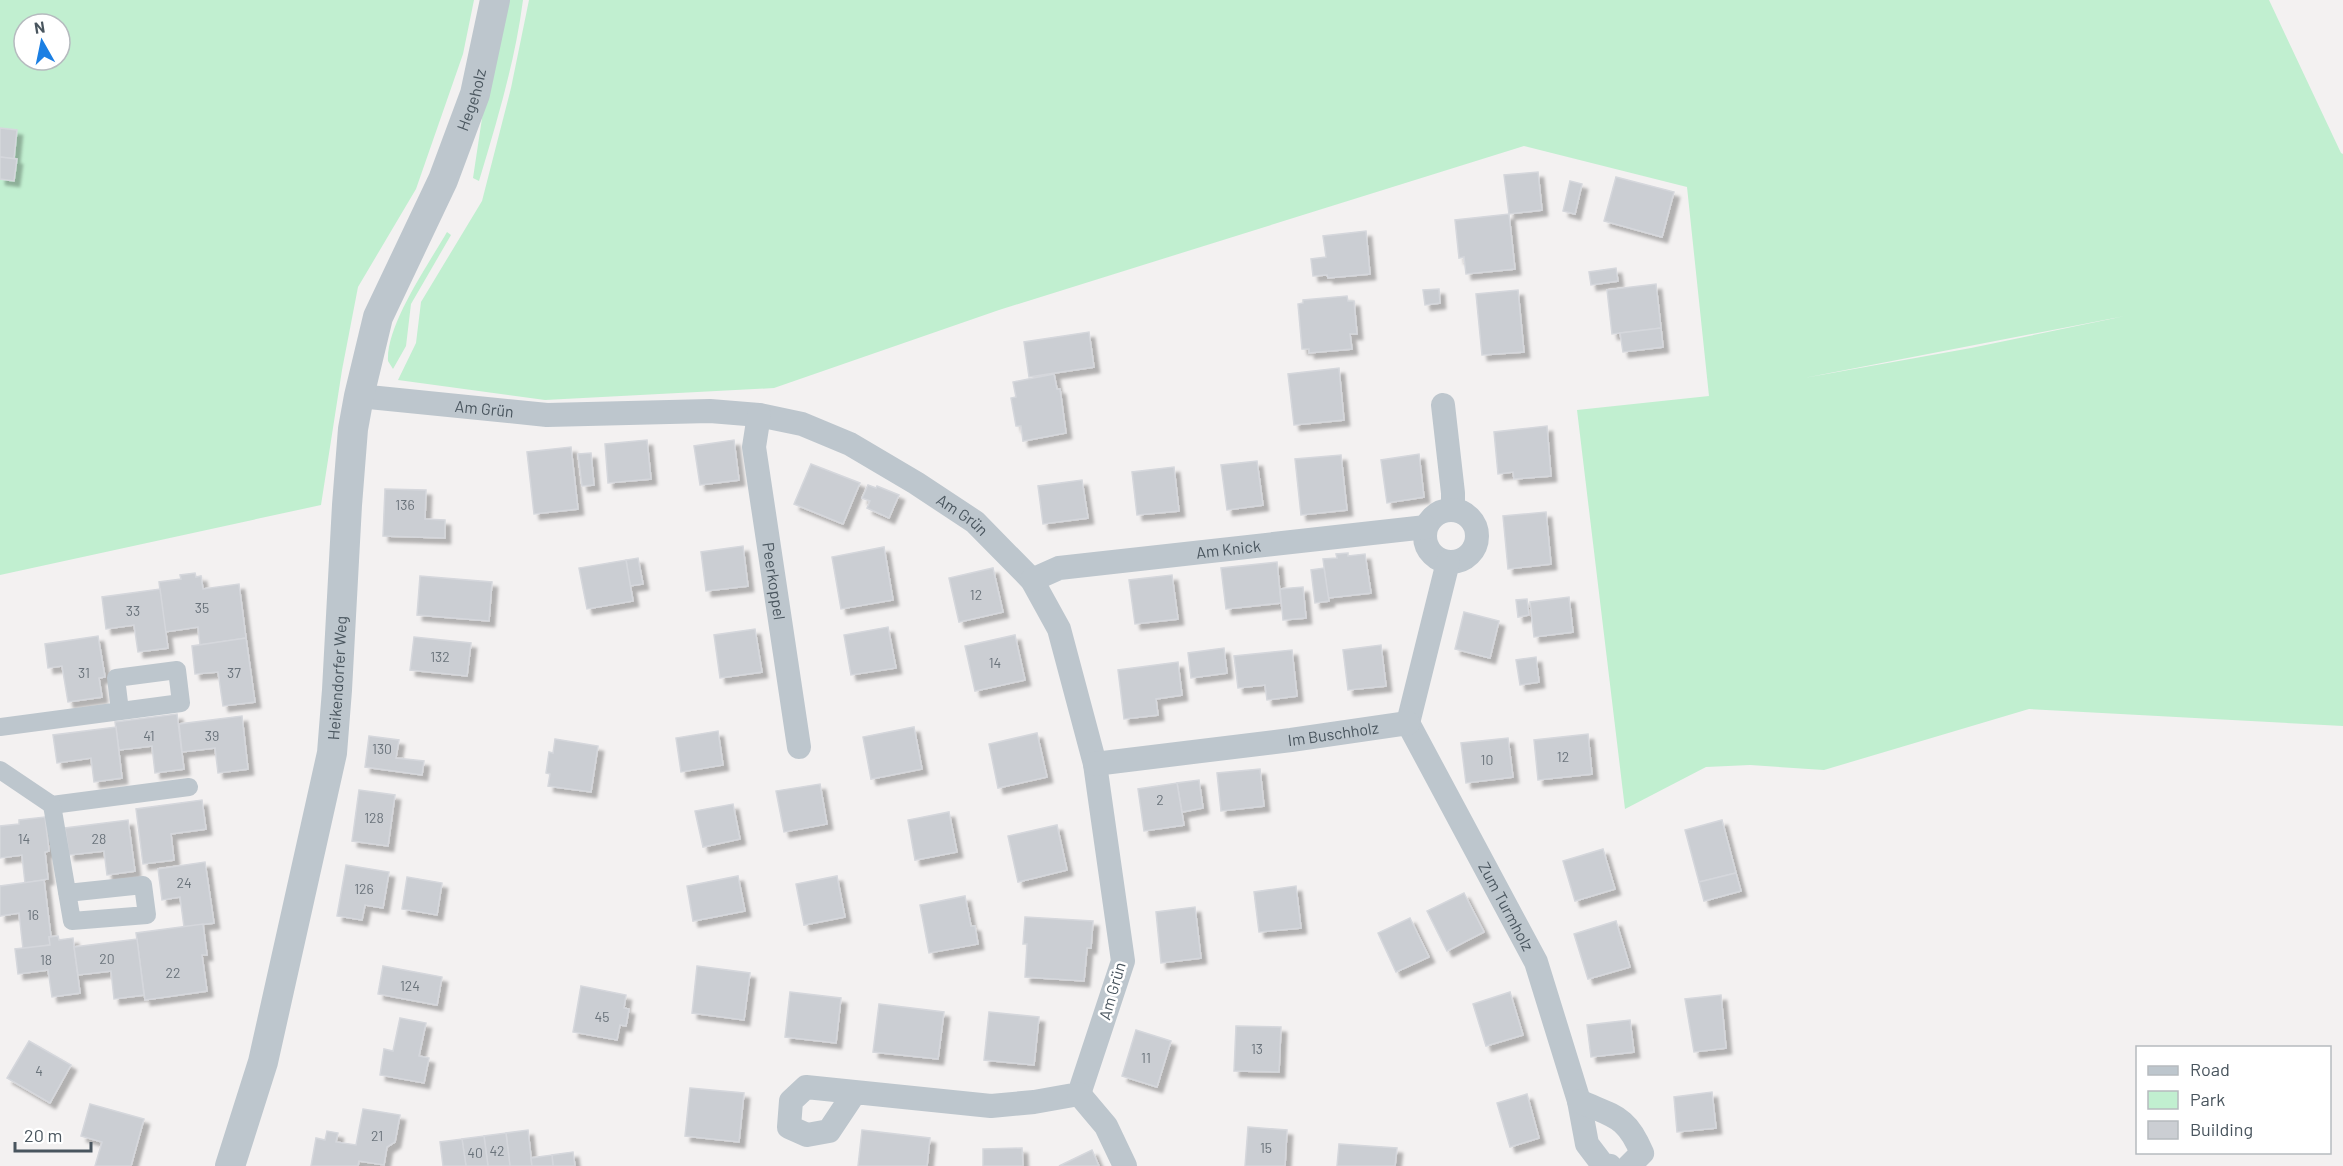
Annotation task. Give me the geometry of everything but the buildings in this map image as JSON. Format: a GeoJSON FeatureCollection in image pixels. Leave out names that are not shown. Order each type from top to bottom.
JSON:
{"type":"FeatureCollection","features":[{"type":"Feature","properties":{"kind":"street","name":"Hegeholz"},"geometry":{"type":"LineString","coordinates":[[436,194],[475,94],[495,0]]}},
{"type":"Feature","properties":{"kind":"street","name":"Heikendorfer Weg"},"geometry":{"type":"LineString","coordinates":[[230,1166],[263,1062],[332,753],[347,505],[353,429],[359,396],[378,317],[436,194]]}},
{"type":"Feature","properties":{"kind":"street","name":"Am Grün"},"geometry":{"type":"LineString","coordinates":[[359,396],[547,416],[710,411],[759,415],[802,424],[850,444],[916,483],[975,522],[1032,580],[1059,629],[1095,764],[1123,961],[1079,1094]]}},
{"type":"Feature","properties":{"kind":"street"},"geometry":{"type":"LineString","coordinates":[[1443,405],[1453,509]]}},
{"type":"Feature","properties":{"kind":"street","name":"Peerkoppel"},"geometry":{"type":"LineString","coordinates":[[759,415],[754,447],[799,747]]}},
{"type":"Feature","properties":{"kind":"street"},"geometry":{"type":"LineString","coordinates":[[1453,509],[1464,513],[1473,521],[1477,532],[1476,543],[1470,554],[1460,561],[1448,562],[1437,558],[1428,550],[1424,539],[1426,527],[1441,511],[1453,509]]}},
{"type":"Feature","properties":{"kind":"street","name":"Am Knick"},"geometry":{"type":"LineString","coordinates":[[1032,580],[1059,568],[1426,527]]}},
{"type":"Feature","properties":{"kind":"street"},"geometry":{"type":"LineString","coordinates":[[1408,723],[1448,562]]}},
{"type":"Feature","properties":{"kind":"street"},"geometry":{"type":"LineString","coordinates":[[0,727],[120,711]]}},
{"type":"Feature","properties":{"kind":"street","name":"Im Buschholz"},"geometry":{"type":"LineString","coordinates":[[1095,764],[1408,723]]}},
{"type":"Feature","properties":{"kind":"street","name":"Zum Turmholz"},"geometry":{"type":"LineString","coordinates":[[1408,723],[1536,962],[1579,1101],[1587,1144],[1603,1165],[1610,1166]]}},
{"type":"Feature","properties":{"kind":"street"},"geometry":{"type":"LineString","coordinates":[[0,770],[52,805],[189,787]]}},
{"type":"Feature","properties":{"kind":"street"},"geometry":{"type":"LineString","coordinates":[[52,805],[67,893]]}},
{"type":"Feature","properties":{"kind":"street"},"geometry":{"type":"LineString","coordinates":[[855,1092],[991,1106],[1034,1102],[1079,1094],[1106,1126],[1125,1166]]}},
{"type":"Feature","properties":{"kind":"street"},"geometry":{"type":"LineString","coordinates":[[1579,1101],[1623,1121],[1634,1134],[1642,1153],[1629,1166]]}},
{"type":"Feature","properties":{"kind":"green space"},"geometry":{"type":"Polygon","coordinates":[[[0,0],[474,0],[463,54],[416,189],[358,287],[342,370],[321,505],[0,575],[0,0]]]}},
{"type":"Feature","properties":{"kind":"green space"},"geometry":{"type":"Polygon","coordinates":[[[507,0],[523,0],[520,23],[499,114],[479,181],[473,178],[484,105],[507,0]]]}},
{"type":"Feature","properties":{"kind":"green space"},"geometry":{"type":"Polygon","coordinates":[[[529,0],[2269,0],[2343,154],[2343,726],[2029,709],[1824,770],[1750,765],[1706,767],[1625,809],[1577,410],[1709,396],[1687,187],[1524,146],[999,310],[774,388],[545,400],[398,380],[416,343],[421,302],[482,201],[511,88],[529,0]],[[2125,316],[1804,378],[1971,348],[2125,316]]]}},
{"type":"Feature","properties":{"kind":"green space"},"geometry":{"type":"Polygon","coordinates":[[[447,232],[451,235],[411,304],[406,346],[393,369],[388,361],[389,346],[394,330],[410,295],[447,232]]]}}]}
